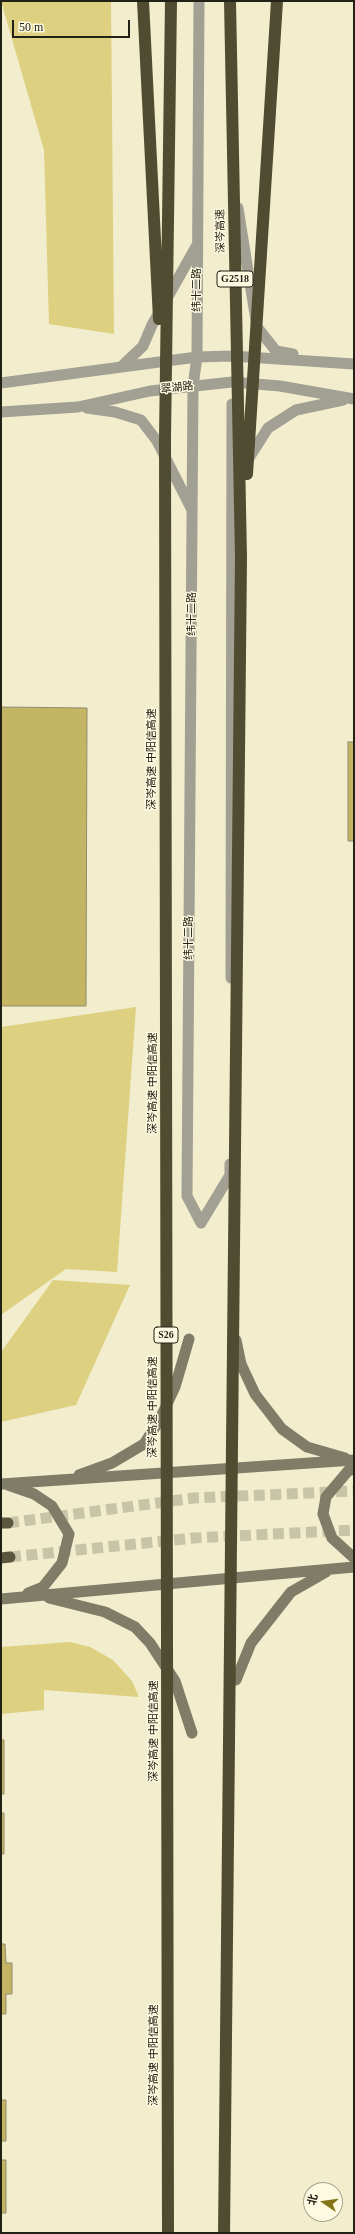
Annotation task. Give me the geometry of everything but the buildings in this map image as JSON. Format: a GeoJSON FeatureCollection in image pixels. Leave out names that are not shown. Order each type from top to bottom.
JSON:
{"type":"FeatureCollection","features":[{"type":"Feature","properties":{"kind":"highway"},"geometry":{"type":"LineString","coordinates":[[143,1],[165,438]]}},
{"type":"Feature","properties":{"kind":"highway"},"geometry":{"type":"LineString","coordinates":[[165,438],[171,1]]}},
{"type":"Feature","properties":{"kind":"highway","name":"深岑高速"},"geometry":{"type":"LineString","coordinates":[[230,1],[241,557]]}},
{"type":"Feature","properties":{"kind":"highway"},"geometry":{"type":"LineString","coordinates":[[224,2233],[241,557],[277,1]]}},
{"type":"Feature","properties":{"kind":"highway","name":"深岑高速 中阳信高速"},"geometry":{"type":"LineString","coordinates":[[165,438],[168,2233]]}},
{"type":"Feature","properties":{"kind":"main road"},"geometry":{"type":"LineString","coordinates":[[230,1315],[241,1364],[246,1376],[255,1394],[282,1429],[307,1448],[354,1463]]}},
{"type":"Feature","properties":{"kind":"main road"},"geometry":{"type":"LineString","coordinates":[[67,1480],[112,1462],[144,1444],[159,1421],[176,1387],[188,1339]]}},
{"type":"Feature","properties":{"kind":"main road"},"geometry":{"type":"LineString","coordinates":[[2,1484],[354,1463]]}},
{"type":"Feature","properties":{"kind":"main road"},"geometry":{"type":"LineString","coordinates":[[354,1463],[326,1497],[323,1514],[332,1538],[354,1558]]}},
{"type":"Feature","properties":{"kind":"main road"},"geometry":{"type":"LineString","coordinates":[[2,1484],[34,1494],[52,1506],[69,1534],[62,1563],[43,1587],[14,1598]]}},
{"type":"Feature","properties":{"kind":"main road"},"geometry":{"type":"LineString","coordinates":[[1,1599],[354,1567]]}},
{"type":"Feature","properties":{"kind":"main road"},"geometry":{"type":"LineString","coordinates":[[236,1680],[251,1643],[292,1592],[330,1570]]}},
{"type":"Feature","properties":{"kind":"main road"},"geometry":{"type":"LineString","coordinates":[[37,1596],[105,1612],[135,1627],[150,1643],[175,1681],[192,1733]]}},
{"type":"Feature","properties":{"kind":"street","name":"纬十二路"},"geometry":{"type":"LineString","coordinates":[[199,1],[197,357],[193,386],[187,1196],[201,1223],[230,1175],[232,490]]}},
{"type":"Feature","properties":{"kind":"street"},"geometry":{"type":"LineString","coordinates":[[232,490],[234,1]]}},
{"type":"Feature","properties":{"kind":"street"},"geometry":{"type":"LineString","coordinates":[[233,176],[257,327],[276,351],[329,362]]}},
{"type":"Feature","properties":{"kind":"street"},"geometry":{"type":"LineString","coordinates":[[121,367],[143,346],[152,326],[197,244]]}},
{"type":"Feature","properties":{"kind":"street"},"geometry":{"type":"LineString","coordinates":[[1,383],[197,357],[232,356],[354,364]]}},
{"type":"Feature","properties":{"kind":"street","name":"翠湖路"},"geometry":{"type":"LineString","coordinates":[[1,412],[78,407],[150,391],[232,382],[280,386],[351,399]]}},
{"type":"Feature","properties":{"kind":"street"},"geometry":{"type":"LineString","coordinates":[[232,490],[268,428],[296,410],[351,399]]}},
{"type":"Feature","properties":{"kind":"street"},"geometry":{"type":"LineString","coordinates":[[78,407],[115,412],[141,420],[157,441],[192,511]]}},
{"type":"Feature","properties":{"kind":"shaded area"},"geometry":{"type":"Polygon","coordinates":[[[1,1],[111,1],[114,334],[49,324],[44,150],[1,1]]]}},
{"type":"Feature","properties":{"kind":"shaded area"},"geometry":{"type":"Polygon","coordinates":[[[136,1007],[117,1272],[66,1269],[1,1315],[1,1027],[136,1007]]]}},
{"type":"Feature","properties":{"kind":"shaded area"},"geometry":{"type":"Polygon","coordinates":[[[53,1280],[130,1285],[76,1405],[1,1422],[1,1352],[53,1280]]]}},
{"type":"Feature","properties":{"kind":"shaded area"},"geometry":{"type":"Polygon","coordinates":[[[70,1642],[90,1647],[113,1660],[132,1681],[139,1697],[44,1690],[44,1710],[1,1714],[1,1647],[70,1642]]]}},
{"type":"Feature","properties":{"kind":"tunnel"},"geometry":{"type":"LineString","coordinates":[[8,1523],[194,1498],[354,1491]]}},
{"type":"Feature","properties":{"kind":"tunnel"},"geometry":{"type":"LineString","coordinates":[[10,1557],[194,1538],[354,1530]]}}]}
